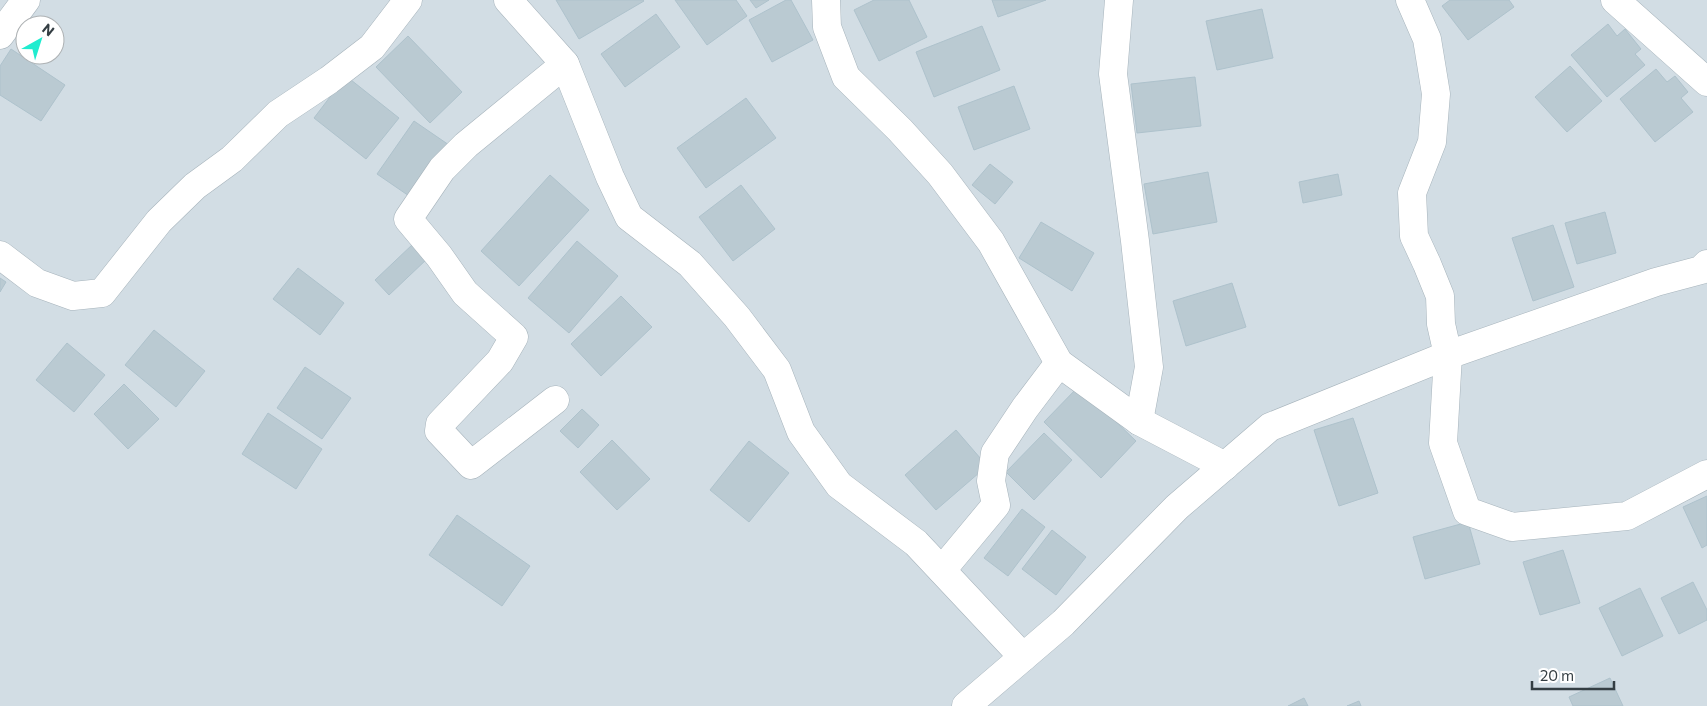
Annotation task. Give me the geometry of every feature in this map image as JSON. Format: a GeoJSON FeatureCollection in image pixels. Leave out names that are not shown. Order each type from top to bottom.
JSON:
{"type":"FeatureCollection","features":[{"type":"Feature","properties":{"kind":"street"},"geometry":{"type":"LineString","coordinates":[[0,35],[26,0]]}},
{"type":"Feature","properties":{"kind":"street"},"geometry":{"type":"LineString","coordinates":[[0,255],[37,283],[73,296],[102,293],[159,221],[195,186],[232,159],[278,114],[329,80],[372,47],[408,0]]}},
{"type":"Feature","properties":{"kind":"street"},"geometry":{"type":"LineString","coordinates":[[508,0],[565,64],[610,177],[629,217],[690,264],[736,317],[777,370],[802,432],[839,485],[916,543],[1023,657]]}},
{"type":"Feature","properties":{"kind":"street"},"geometry":{"type":"LineString","coordinates":[[826,0],[827,27],[846,77],[900,130],[940,174],[991,242],[1059,363],[1139,421],[1225,466]]}},
{"type":"Feature","properties":{"kind":"street"},"geometry":{"type":"LineString","coordinates":[[1119,0],[1113,74],[1135,240],[1148,367],[1139,421]]}},
{"type":"Feature","properties":{"kind":"street"},"geometry":{"type":"LineString","coordinates":[[1410,0],[1427,39],[1436,94],[1432,142],[1412,193],[1414,236],[1440,296],[1441,324],[1448,355],[1443,443],[1467,511],[1512,528],[1627,516],[1707,474]]}},
{"type":"Feature","properties":{"kind":"street"},"geometry":{"type":"LineString","coordinates":[[1615,0],[1707,82]]}},
{"type":"Feature","properties":{"kind":"street"},"geometry":{"type":"LineString","coordinates":[[555,400],[471,465],[439,431],[440,424],[500,361],[514,337],[465,293],[408,219],[442,169],[466,145],[565,64]]}},
{"type":"Feature","properties":{"kind":"street"},"geometry":{"type":"LineString","coordinates":[[966,706],[1063,623],[1177,507],[1270,427],[1448,355],[1656,282],[1701,270],[1707,264]]}},
{"type":"Feature","properties":{"kind":"street"},"geometry":{"type":"LineString","coordinates":[[942,570],[996,505],[991,481],[995,453],[1025,408],[1059,363]]}},
{"type":"Feature","properties":{"kind":"shaded area"},"geometry":{"type":"Polygon","coordinates":[[[0,0],[1707,0],[1707,706],[0,706],[0,0]]]}},
{"type":"Feature","properties":{"kind":"building"},"geometry":{"type":"Polygon","coordinates":[[[556,0],[643,0],[644,1],[579,39],[556,0]]]}},
{"type":"Feature","properties":{"kind":"building"},"geometry":{"type":"Polygon","coordinates":[[[675,0],[736,0],[747,16],[707,45],[675,0]]]}},
{"type":"Feature","properties":{"kind":"building"},"geometry":{"type":"Polygon","coordinates":[[[750,0],[769,0],[756,8],[750,0]]]}},
{"type":"Feature","properties":{"kind":"building"},"geometry":{"type":"Polygon","coordinates":[[[786,0],[791,0],[813,40],[772,62],[749,20],[786,0]]]}},
{"type":"Feature","properties":{"kind":"building"},"geometry":{"type":"Polygon","coordinates":[[[874,0],[909,0],[927,37],[879,61],[854,10],[874,0]]]}},
{"type":"Feature","properties":{"kind":"building"},"geometry":{"type":"Polygon","coordinates":[[[992,0],[1046,0],[998,17],[992,0]]]}},
{"type":"Feature","properties":{"kind":"building"},"geometry":{"type":"Polygon","coordinates":[[[1450,0],[1509,0],[1514,7],[1468,40],[1442,6],[1450,0]]]}},
{"type":"Feature","properties":{"kind":"building"},"geometry":{"type":"Polygon","coordinates":[[[1262,9],[1273,58],[1217,70],[1206,21],[1262,9]]]}},
{"type":"Feature","properties":{"kind":"building"},"geometry":{"type":"Polygon","coordinates":[[[656,14],[680,47],[625,87],[601,54],[656,14]]]}},
{"type":"Feature","properties":{"kind":"building"},"geometry":{"type":"Polygon","coordinates":[[[1608,24],[1617,36],[1625,29],[1641,49],[1635,54],[1645,65],[1607,97],[1571,55],[1608,24]]]}},
{"type":"Feature","properties":{"kind":"building"},"geometry":{"type":"Polygon","coordinates":[[[982,26],[1000,70],[934,97],[916,52],[982,26]]]}},
{"type":"Feature","properties":{"kind":"building"},"geometry":{"type":"Polygon","coordinates":[[[408,36],[462,92],[430,123],[376,67],[408,36]]]}},
{"type":"Feature","properties":{"kind":"building"},"geometry":{"type":"Polygon","coordinates":[[[11,49],[15,52],[15,65],[35,65],[65,85],[41,121],[0,95],[0,66],[11,49]]]}},
{"type":"Feature","properties":{"kind":"building"},"geometry":{"type":"Polygon","coordinates":[[[1570,66],[1602,101],[1567,132],[1535,97],[1570,66]]]}},
{"type":"Feature","properties":{"kind":"building"},"geometry":{"type":"Polygon","coordinates":[[[1656,69],[1667,82],[1675,76],[1688,92],[1681,98],[1693,112],[1655,142],[1620,99],[1656,69]]]}},
{"type":"Feature","properties":{"kind":"building"},"geometry":{"type":"Polygon","coordinates":[[[346,76],[399,118],[366,159],[314,118],[346,76]]]}},
{"type":"Feature","properties":{"kind":"building"},"geometry":{"type":"Polygon","coordinates":[[[1195,77],[1201,126],[1137,133],[1131,84],[1195,77]]]}},
{"type":"Feature","properties":{"kind":"building"},"geometry":{"type":"Polygon","coordinates":[[[1014,86],[1030,129],[974,150],[958,107],[1014,86]]]}},
{"type":"Feature","properties":{"kind":"building"},"geometry":{"type":"Polygon","coordinates":[[[746,98],[776,138],[706,188],[677,148],[746,98]]]}},
{"type":"Feature","properties":{"kind":"building"},"geometry":{"type":"Polygon","coordinates":[[[414,121],[449,145],[412,198],[377,174],[414,121]]]}},
{"type":"Feature","properties":{"kind":"building"},"geometry":{"type":"Polygon","coordinates":[[[990,164],[1013,182],[995,204],[972,185],[990,164]]]}},
{"type":"Feature","properties":{"kind":"building"},"geometry":{"type":"Polygon","coordinates":[[[1208,172],[1217,222],[1153,234],[1144,184],[1208,172]]]}},
{"type":"Feature","properties":{"kind":"building"},"geometry":{"type":"Polygon","coordinates":[[[1338,174],[1342,195],[1303,203],[1299,182],[1338,174]]]}},
{"type":"Feature","properties":{"kind":"building"},"geometry":{"type":"Polygon","coordinates":[[[550,175],[589,210],[519,286],[481,251],[550,175]]]}},
{"type":"Feature","properties":{"kind":"building"},"geometry":{"type":"Polygon","coordinates":[[[741,185],[775,229],[733,261],[699,217],[741,185]]]}},
{"type":"Feature","properties":{"kind":"building"},"geometry":{"type":"Polygon","coordinates":[[[1605,212],[1616,253],[1577,264],[1565,223],[1605,212]]]}},
{"type":"Feature","properties":{"kind":"building"},"geometry":{"type":"Polygon","coordinates":[[[1041,222],[1094,253],[1072,291],[1019,258],[1041,222]]]}},
{"type":"Feature","properties":{"kind":"building"},"geometry":{"type":"Polygon","coordinates":[[[1553,225],[1574,287],[1533,301],[1512,238],[1553,225]]]}},
{"type":"Feature","properties":{"kind":"building"},"geometry":{"type":"Polygon","coordinates":[[[577,241],[618,276],[569,333],[528,298],[577,241]]]}},
{"type":"Feature","properties":{"kind":"building"},"geometry":{"type":"Polygon","coordinates":[[[413,244],[427,259],[389,295],[375,280],[413,244]]]}},
{"type":"Feature","properties":{"kind":"building"},"geometry":{"type":"Polygon","coordinates":[[[298,268],[344,303],[320,335],[273,299],[298,268]]]}},
{"type":"Feature","properties":{"kind":"building"},"geometry":{"type":"Polygon","coordinates":[[[0,278],[6,282],[0,292],[0,278]]]}},
{"type":"Feature","properties":{"kind":"building"},"geometry":{"type":"Polygon","coordinates":[[[1232,283],[1246,327],[1186,346],[1173,301],[1232,283]]]}},
{"type":"Feature","properties":{"kind":"building"},"geometry":{"type":"Polygon","coordinates":[[[621,296],[652,327],[601,376],[571,344],[621,296]]]}},
{"type":"Feature","properties":{"kind":"building"},"geometry":{"type":"Polygon","coordinates":[[[154,330],[205,371],[176,407],[125,365],[154,330]]]}},
{"type":"Feature","properties":{"kind":"building"},"geometry":{"type":"Polygon","coordinates":[[[67,343],[105,375],[74,412],[36,380],[67,343]]]}},
{"type":"Feature","properties":{"kind":"building"},"geometry":{"type":"Polygon","coordinates":[[[305,367],[351,398],[322,439],[277,408],[305,367]]]}},
{"type":"Feature","properties":{"kind":"building"},"geometry":{"type":"Polygon","coordinates":[[[124,384],[159,419],[128,449],[94,414],[124,384]]]}},
{"type":"Feature","properties":{"kind":"building"},"geometry":{"type":"Polygon","coordinates":[[[1079,386],[1136,441],[1101,478],[1044,422],[1079,386]]]}},
{"type":"Feature","properties":{"kind":"building"},"geometry":{"type":"Polygon","coordinates":[[[582,409],[599,425],[578,448],[560,431],[582,409]]]}},
{"type":"Feature","properties":{"kind":"building"},"geometry":{"type":"Polygon","coordinates":[[[268,413],[322,449],[296,489],[242,454],[268,413]]]}},
{"type":"Feature","properties":{"kind":"building"},"geometry":{"type":"Polygon","coordinates":[[[1353,418],[1378,493],[1339,506],[1314,430],[1353,418]]]}},
{"type":"Feature","properties":{"kind":"building"},"geometry":{"type":"Polygon","coordinates":[[[956,430],[987,466],[936,510],[905,475],[956,430]]]}},
{"type":"Feature","properties":{"kind":"building"},"geometry":{"type":"Polygon","coordinates":[[[1044,433],[1072,460],[1034,500],[1006,472],[1044,433]]]}},
{"type":"Feature","properties":{"kind":"building"},"geometry":{"type":"Polygon","coordinates":[[[612,440],[650,479],[617,510],[580,472],[612,440]]]}},
{"type":"Feature","properties":{"kind":"building"},"geometry":{"type":"Polygon","coordinates":[[[749,441],[789,473],[749,522],[710,490],[749,441]]]}},
{"type":"Feature","properties":{"kind":"building"},"geometry":{"type":"Polygon","coordinates":[[[1707,496],[1707,545],[1702,548],[1683,507],[1707,496]]]}},
{"type":"Feature","properties":{"kind":"building"},"geometry":{"type":"Polygon","coordinates":[[[1022,509],[1045,527],[1008,576],[984,558],[1022,509]]]}},
{"type":"Feature","properties":{"kind":"building"},"geometry":{"type":"Polygon","coordinates":[[[457,515],[530,566],[502,606],[429,555],[457,515]]]}},
{"type":"Feature","properties":{"kind":"building"},"geometry":{"type":"Polygon","coordinates":[[[1468,522],[1480,564],[1425,579],[1413,537],[1468,522]]]}},
{"type":"Feature","properties":{"kind":"building"},"geometry":{"type":"Polygon","coordinates":[[[1052,530],[1086,557],[1056,595],[1022,569],[1052,530]]]}},
{"type":"Feature","properties":{"kind":"building"},"geometry":{"type":"Polygon","coordinates":[[[1563,550],[1580,603],[1540,615],[1523,562],[1563,550]]]}},
{"type":"Feature","properties":{"kind":"building"},"geometry":{"type":"Polygon","coordinates":[[[1693,582],[1707,610],[1707,620],[1679,634],[1661,598],[1693,582]]]}},
{"type":"Feature","properties":{"kind":"building"},"geometry":{"type":"Polygon","coordinates":[[[1640,588],[1663,636],[1622,656],[1599,608],[1640,588]]]}},
{"type":"Feature","properties":{"kind":"building"},"geometry":{"type":"Polygon","coordinates":[[[1610,678],[1623,706],[1573,706],[1569,697],[1610,678]]]}},
{"type":"Feature","properties":{"kind":"building"},"geometry":{"type":"Polygon","coordinates":[[[1304,698],[1308,706],[1288,706],[1304,698]]]}},
{"type":"Feature","properties":{"kind":"building"},"geometry":{"type":"Polygon","coordinates":[[[1359,701],[1361,706],[1347,706],[1359,701]]]}}]}
